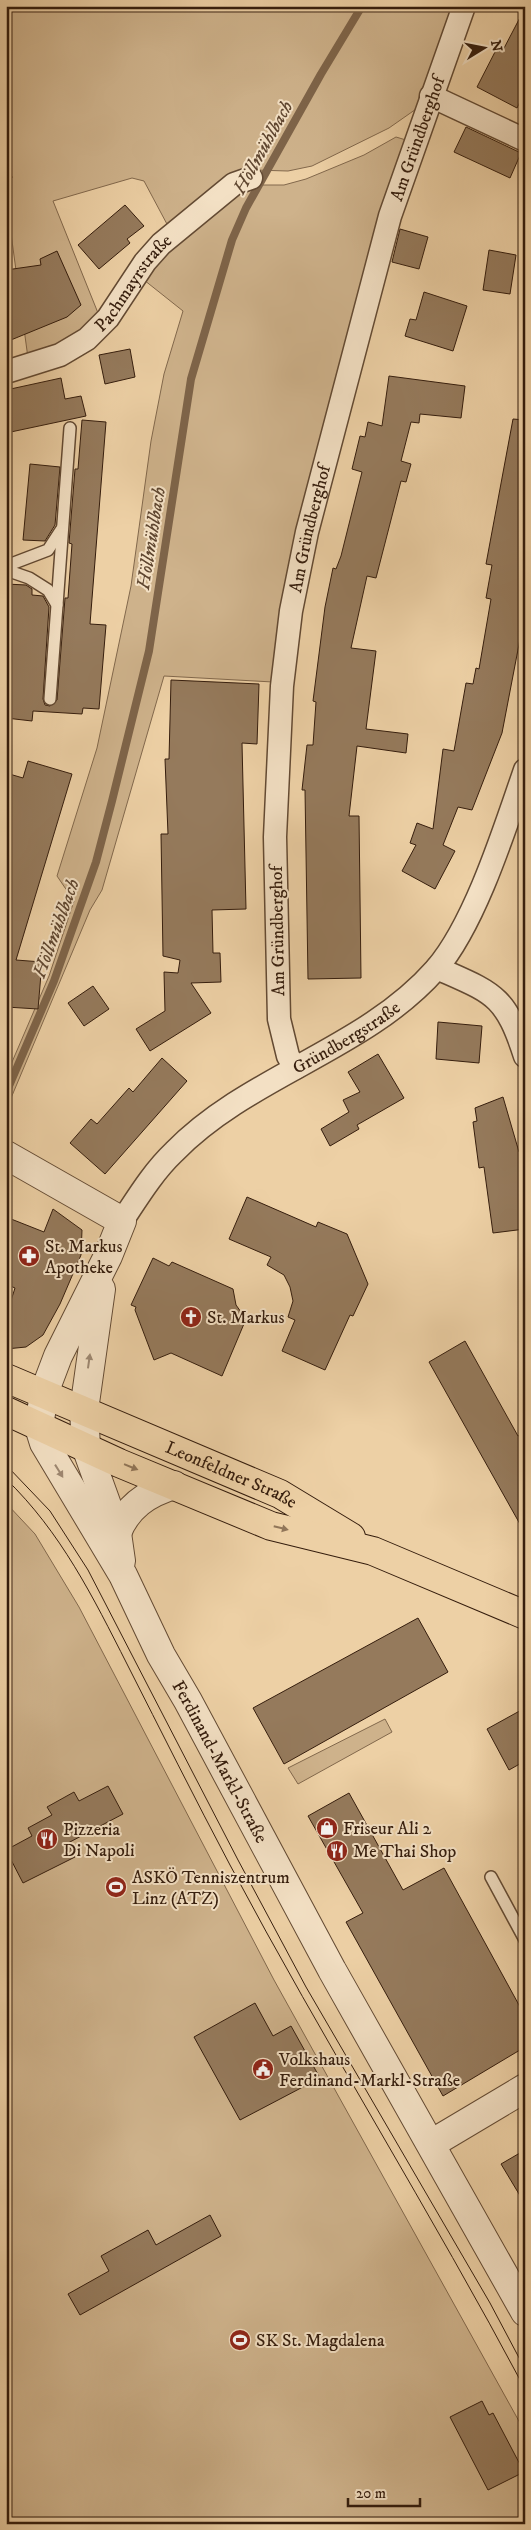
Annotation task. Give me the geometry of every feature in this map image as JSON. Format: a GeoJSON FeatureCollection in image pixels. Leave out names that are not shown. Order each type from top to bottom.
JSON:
{"type":"FeatureCollection","features":[{"type":"Feature","properties":{"kind":"main road","name":"Leonfeldner Straße"},"geometry":{"type":"LineString","coordinates":[[6,1378],[280,1494],[374,1551],[525,1615]]}},
{"type":"Feature","properties":{"kind":"main road","name":"Leonfeldner Straße"},"geometry":{"type":"LineString","coordinates":[[6,1411],[39,1427],[271,1526],[374,1551]]}},
{"type":"Feature","properties":{"kind":"street","name":"Am Gründberghof"},"geometry":{"type":"LineString","coordinates":[[295,1068],[288,1056],[279,1019],[276,914],[277,772],[287,638],[308,532],[361,320],[390,216],[464,6]]}},
{"type":"Feature","properties":{"kind":"street"},"geometry":{"type":"LineString","coordinates":[[431,96],[525,140]]}},
{"type":"Feature","properties":{"kind":"street","name":"Pachmayrstraße"},"geometry":{"type":"LineString","coordinates":[[6,372],[60,356],[87,339],[108,318],[141,268],[161,244],[234,184],[251,178]]}},
{"type":"Feature","properties":{"kind":"street","name":"Gründbergstraße"},"geometry":{"type":"LineString","coordinates":[[44,1393],[58,1356],[108,1256],[122,1221],[154,1174],[174,1151],[219,1116],[394,1007],[419,987],[437,968],[454,943],[471,911],[525,770]]}},
{"type":"Feature","properties":{"kind":"street"},"geometry":{"type":"LineString","coordinates":[[437,968],[493,995],[512,1020],[525,1056]]}},
{"type":"Feature","properties":{"kind":"street"},"geometry":{"type":"LineString","coordinates":[[6,1155],[122,1221]]}},
{"type":"Feature","properties":{"kind":"street","name":"Gründbergstraße"},"geometry":{"type":"LineString","coordinates":[[84,1410],[96,1317],[108,1256]]}},
{"type":"Feature","properties":{"kind":"street"},"geometry":{"type":"LineString","coordinates":[[39,1427],[44,1393]]}},
{"type":"Feature","properties":{"kind":"street"},"geometry":{"type":"LineString","coordinates":[[84,1410],[86,1447]]}},
{"type":"Feature","properties":{"kind":"street","name":"Ferdinand-Markl-Straße"},"geometry":{"type":"LineString","coordinates":[[39,1427],[44,1443],[54,1463],[123,1575],[161,1655],[193,1709],[328,1962],[525,2312]]}},
{"type":"Feature","properties":{"kind":"street","name":"Ferdinand-Markl-Straße"},"geometry":{"type":"LineString","coordinates":[[86,1447],[117,1534],[123,1575]]}},
{"type":"Feature","properties":{"kind":"street"},"geometry":{"type":"LineString","coordinates":[[117,1534],[126,1515],[145,1497],[174,1485]]}},
{"type":"Feature","properties":{"kind":"street"},"geometry":{"type":"LineString","coordinates":[[430,2144],[525,2088]]}},
{"type":"Feature","properties":{"kind":"lane"},"geometry":{"type":"LineString","coordinates":[[50,699],[70,428]]}},
{"type":"Feature","properties":{"kind":"lane"},"geometry":{"type":"LineString","coordinates":[[6,568],[48,550],[62,528]]}},
{"type":"Feature","properties":{"kind":"lane"},"geometry":{"type":"LineString","coordinates":[[6,568],[48,590],[56,605]]}},
{"type":"Feature","properties":{"kind":"lane"},"geometry":{"type":"LineString","coordinates":[[491,1877],[516,1916],[525,1940]]}},
{"type":"Feature","properties":{"kind":"shaded area"},"geometry":{"type":"Polygon","coordinates":[[[6,6],[455,6],[419,107],[389,128],[312,166],[288,171],[254,170],[168,226],[144,181],[132,178],[53,201],[98,313],[71,342],[28,358],[6,197],[6,184],[13,177],[6,173],[6,6]]]}},
{"type":"Feature","properties":{"kind":"shaded area"},"geometry":{"type":"Polygon","coordinates":[[[396,137],[406,140],[273,682],[164,676],[102,890],[90,910],[6,1110],[6,1076],[49,976],[74,901],[57,876],[97,748],[131,586],[151,441],[164,374],[183,311],[144,280],[159,259],[249,185],[284,185],[306,179],[364,155],[396,137]]]}},
{"type":"Feature","properties":{"kind":"shaded area"},"geometry":{"type":"Polygon","coordinates":[[[6,1503],[35,1534],[79,1607],[274,1980],[525,2432],[525,2524],[6,2524],[6,1503]]]}},
{"type":"Feature","properties":{"kind":"shaded area"},"geometry":{"type":"Polygon","coordinates":[[[385,1719],[392,1732],[298,1784],[288,1768],[385,1719]]]}},
{"type":"Feature","properties":{"kind":"building"},"geometry":{"type":"Polygon","coordinates":[[[525,8],[525,92],[517,108],[477,87],[496,50],[502,52],[525,8]]]}},
{"type":"Feature","properties":{"kind":"building"},"geometry":{"type":"Polygon","coordinates":[[[466,127],[521,153],[510,178],[454,152],[466,127]]]}},
{"type":"Feature","properties":{"kind":"building"},"geometry":{"type":"Polygon","coordinates":[[[125,205],[144,226],[127,239],[130,243],[99,269],[78,245],[125,205]]]}},
{"type":"Feature","properties":{"kind":"building"},"geometry":{"type":"Polygon","coordinates":[[[400,229],[428,237],[419,269],[392,262],[400,229]]]}},
{"type":"Feature","properties":{"kind":"building"},"geometry":{"type":"Polygon","coordinates":[[[489,250],[516,255],[510,294],[483,290],[489,250]]]}},
{"type":"Feature","properties":{"kind":"building"},"geometry":{"type":"Polygon","coordinates":[[[57,251],[81,305],[67,317],[6,342],[6,270],[41,265],[40,259],[57,251]]]}},
{"type":"Feature","properties":{"kind":"building"},"geometry":{"type":"Polygon","coordinates":[[[424,292],[467,306],[453,351],[405,336],[410,319],[416,320],[424,292]]]}},
{"type":"Feature","properties":{"kind":"building"},"geometry":{"type":"Polygon","coordinates":[[[130,349],[135,377],[105,384],[99,355],[130,349]]]}},
{"type":"Feature","properties":{"kind":"building"},"geometry":{"type":"Polygon","coordinates":[[[389,376],[465,386],[461,418],[420,414],[419,423],[411,422],[401,461],[411,464],[406,482],[401,481],[376,578],[367,576],[351,648],[376,651],[366,729],[408,734],[406,753],[357,746],[349,816],[359,816],[361,978],[308,979],[305,790],[302,790],[307,745],[313,745],[316,702],[313,701],[325,607],[333,568],[336,569],[341,556],[362,472],[352,469],[360,436],[365,437],[368,422],[382,426],[389,376]]]}},
{"type":"Feature","properties":{"kind":"building"},"geometry":{"type":"Polygon","coordinates":[[[61,378],[65,399],[81,396],[86,416],[6,433],[6,390],[61,378]]]}},
{"type":"Feature","properties":{"kind":"building"},"geometry":{"type":"Polygon","coordinates":[[[513,419],[525,420],[525,613],[502,733],[472,810],[458,807],[443,845],[455,851],[435,889],[402,871],[416,845],[410,843],[417,823],[433,829],[443,749],[454,751],[466,683],[473,684],[476,668],[479,669],[491,599],[486,598],[492,565],[486,564],[513,419]]]}},
{"type":"Feature","properties":{"kind":"building"},"geometry":{"type":"Polygon","coordinates":[[[82,420],[106,422],[90,624],[106,625],[99,709],[83,708],[82,714],[33,711],[32,721],[6,718],[6,584],[26,585],[32,589],[32,595],[43,596],[49,607],[43,699],[45,705],[50,706],[57,700],[65,598],[68,598],[72,544],[69,543],[75,469],[78,469],[82,420]]]}},
{"type":"Feature","properties":{"kind":"building"},"geometry":{"type":"Polygon","coordinates":[[[30,464],[60,467],[55,525],[45,541],[23,540],[30,464]]]}},
{"type":"Feature","properties":{"kind":"building"},"geometry":{"type":"Polygon","coordinates":[[[171,680],[259,684],[257,744],[242,743],[246,909],[212,910],[213,953],[220,953],[221,982],[191,983],[211,1013],[150,1051],[136,1029],[165,1011],[164,972],[178,973],[180,960],[163,956],[161,834],[168,834],[165,759],[169,759],[171,680]]]}},
{"type":"Feature","properties":{"kind":"building"},"geometry":{"type":"Polygon","coordinates":[[[28,761],[72,774],[16,960],[42,962],[38,1009],[6,1007],[6,773],[23,778],[28,761]]]}},
{"type":"Feature","properties":{"kind":"building"},"geometry":{"type":"Polygon","coordinates":[[[93,986],[109,1009],[84,1026],[68,1003],[93,986]]]}},
{"type":"Feature","properties":{"kind":"building"},"geometry":{"type":"Polygon","coordinates":[[[438,1022],[482,1026],[479,1063],[436,1059],[438,1022]]]}},
{"type":"Feature","properties":{"kind":"building"},"geometry":{"type":"Polygon","coordinates":[[[378,1054],[404,1098],[357,1125],[359,1129],[330,1146],[321,1129],[349,1112],[343,1100],[360,1092],[348,1072],[378,1054]]]}},
{"type":"Feature","properties":{"kind":"building"},"geometry":{"type":"Polygon","coordinates":[[[162,1058],[187,1081],[105,1174],[70,1143],[91,1119],[97,1124],[129,1088],[133,1092],[162,1058]]]}},
{"type":"Feature","properties":{"kind":"building"},"geometry":{"type":"Polygon","coordinates":[[[503,1097],[519,1152],[523,1151],[525,1229],[493,1233],[484,1167],[479,1168],[473,1122],[477,1121],[475,1108],[503,1097]]]}},
{"type":"Feature","properties":{"kind":"building"},"geometry":{"type":"Polygon","coordinates":[[[247,1197],[316,1227],[318,1222],[347,1234],[368,1284],[353,1316],[350,1315],[325,1370],[282,1351],[295,1320],[288,1317],[293,1301],[290,1287],[284,1275],[267,1265],[271,1257],[229,1239],[247,1197]]]}},
{"type":"Feature","properties":{"kind":"building"},"geometry":{"type":"Polygon","coordinates":[[[53,1209],[82,1230],[81,1255],[60,1304],[43,1335],[26,1347],[6,1349],[6,1316],[15,1288],[6,1284],[6,1217],[44,1232],[53,1209]]]}},
{"type":"Feature","properties":{"kind":"building","name":"St. Markus"},"geometry":{"type":"Polygon","coordinates":[[[153,1258],[169,1266],[172,1262],[233,1289],[236,1305],[246,1319],[222,1376],[171,1353],[154,1360],[135,1310],[136,1307],[131,1305],[153,1258]]]}},
{"type":"Feature","properties":{"kind":"building"},"geometry":{"type":"Polygon","coordinates":[[[465,1341],[518,1436],[525,1433],[525,1533],[429,1362],[465,1341]]]}},
{"type":"Feature","properties":{"kind":"building"},"geometry":{"type":"Polygon","coordinates":[[[418,1618],[448,1672],[284,1764],[253,1708],[418,1618]]]}},
{"type":"Feature","properties":{"kind":"building"},"geometry":{"type":"Polygon","coordinates":[[[525,1708],[525,1761],[509,1770],[487,1729],[525,1708]]]}},
{"type":"Feature","properties":{"kind":"building"},"geometry":{"type":"Polygon","coordinates":[[[108,1786],[123,1814],[68,1843],[75,1857],[23,1883],[6,1850],[32,1836],[28,1828],[52,1815],[47,1807],[74,1792],[79,1801],[108,1786]]]}},
{"type":"Feature","properties":{"kind":"building"},"geometry":{"type":"Polygon","coordinates":[[[349,1793],[403,1890],[444,1868],[525,2016],[525,2047],[443,2096],[346,1922],[363,1913],[308,1816],[349,1793]]]}},
{"type":"Feature","properties":{"kind":"building","name":"Volkshaus Ferdinand-Markl-Straße"},"geometry":{"type":"Polygon","coordinates":[[[255,2003],[273,2036],[291,2026],[320,2078],[240,2120],[194,2037],[255,2003]]]}},
{"type":"Feature","properties":{"kind":"building"},"geometry":{"type":"Polygon","coordinates":[[[525,2150],[525,2204],[501,2164],[525,2150]]]}},
{"type":"Feature","properties":{"kind":"building"},"geometry":{"type":"Polygon","coordinates":[[[210,2215],[221,2236],[80,2315],[68,2294],[109,2271],[101,2256],[148,2230],[156,2245],[210,2215]]]}},
{"type":"Feature","properties":{"kind":"building"},"geometry":{"type":"Polygon","coordinates":[[[482,2401],[489,2415],[493,2413],[524,2472],[488,2490],[450,2417],[482,2401]]]}},
{"type":"Feature","properties":{"kind":"waterway","name":"Höllmühlbach"},"geometry":{"type":"LineString","coordinates":[[6,1093],[54,981],[96,862],[149,651],[191,379],[232,240],[246,208],[321,74],[362,6]]}},
{"type":"Feature","properties":{"kind":"tram line"},"geometry":{"type":"LineString","coordinates":[[6,1465],[50,1511],[88,1570],[306,1987],[490,2303],[525,2369]]}},
{"type":"Feature","properties":{"kind":"tram line"},"geometry":{"type":"LineString","coordinates":[[6,1479],[26,1499],[43,1521],[88,1590],[266,1931],[525,2389]]}},
{"type":"Feature","properties":{"kind":"place","name":"St. Markus Apotheke"},"geometry":{"type":"Point","coordinates":[29,1256]}},
{"type":"Feature","properties":{"kind":"place","name":"St. Markus"},"geometry":{"type":"Point","coordinates":[191,1317]}},
{"type":"Feature","properties":{"kind":"place","name":"Friseur Ali 2"},"geometry":{"type":"Point","coordinates":[327,1828]}},
{"type":"Feature","properties":{"kind":"place","name":"Pizzeria Di Napoli"},"geometry":{"type":"Point","coordinates":[47,1839]}},
{"type":"Feature","properties":{"kind":"place","name":"Me Thai Shop"},"geometry":{"type":"Point","coordinates":[337,1851]}},
{"type":"Feature","properties":{"kind":"place","name":"ASKÖ Tenniszentrum Linz (ATZ)"},"geometry":{"type":"Point","coordinates":[116,1887]}},
{"type":"Feature","properties":{"kind":"place","name":"Volkshaus Ferdinand-Markl-Straße"},"geometry":{"type":"Point","coordinates":[263,2069]}},
{"type":"Feature","properties":{"kind":"place","name":"SK St. Magdalena"},"geometry":{"type":"Point","coordinates":[240,2340]}}]}
